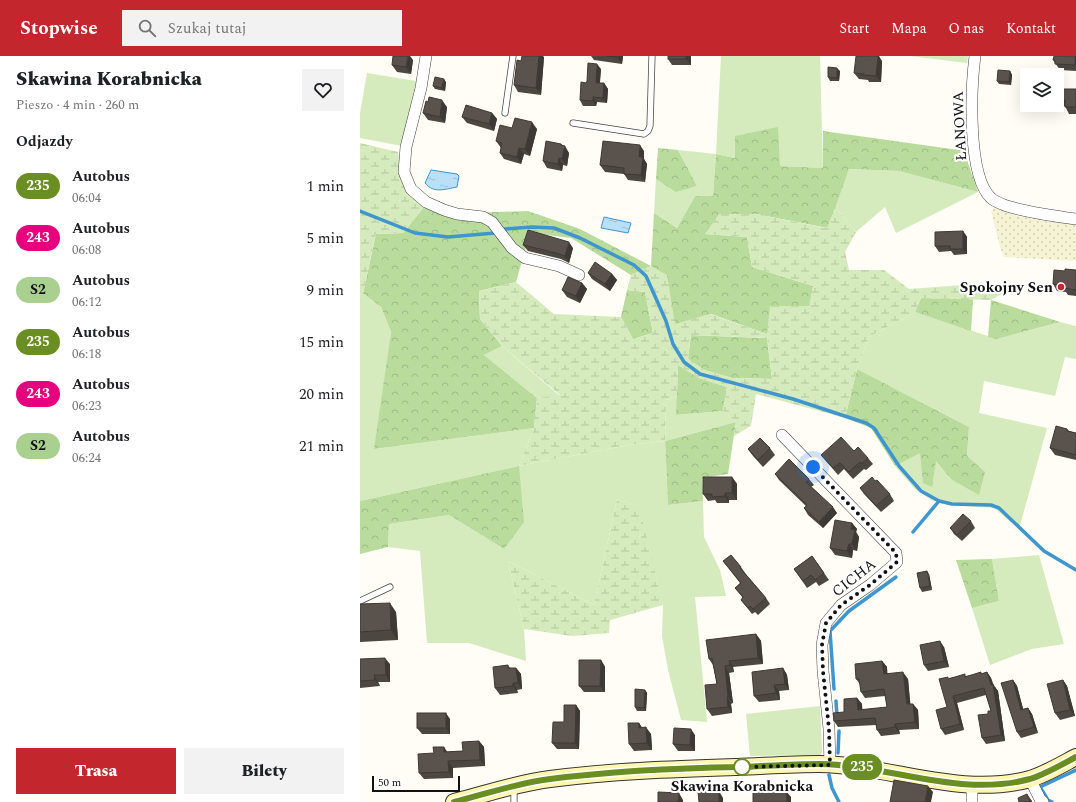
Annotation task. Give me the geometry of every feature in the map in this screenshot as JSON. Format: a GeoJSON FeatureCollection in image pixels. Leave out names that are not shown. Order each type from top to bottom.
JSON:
{"type":"FeatureCollection","features":[{"type":"Feature","properties":{"kind":"street"},"geometry":{"type":"LineString","coordinates":[[426,56],[421,88],[406,147],[404,172],[411,189],[426,202],[444,210],[457,214],[483,217],[492,222],[512,248],[525,258],[560,266],[579,275]]}},
{"type":"Feature","properties":{"kind":"street","name":"ŁANOWA"},"geometry":{"type":"LineString","coordinates":[[975,56],[973,76],[973,144],[979,175],[985,190],[991,198],[998,202],[1027,212],[1076,219]]}},
{"type":"Feature","properties":{"kind":"street","name":"CICHA"},"geometry":{"type":"LineString","coordinates":[[782,435],[896,553],[897,562],[870,585],[841,605],[826,623],[822,645],[829,729],[830,765]]}},
{"type":"Feature","properties":{"kind":"street"},"geometry":{"type":"LineString","coordinates":[[454,802],[514,786],[549,779],[668,769],[830,765],[857,767],[972,785],[1007,783],[1030,778],[1076,757]]}},
{"type":"Feature","properties":{"kind":"street"},"geometry":{"type":"LineString","coordinates":[[1030,778],[1040,799],[1043,802]]}},
{"type":"Feature","properties":{"kind":"street"},"geometry":{"type":"LineString","coordinates":[[972,785],[972,802]]}},
{"type":"Feature","properties":{"kind":"lane"},"geometry":{"type":"LineString","coordinates":[[505,113],[513,56]]}},
{"type":"Feature","properties":{"kind":"lane"},"geometry":{"type":"LineString","coordinates":[[573,123],[644,134],[648,131],[650,126],[652,56]]}},
{"type":"Feature","properties":{"kind":"lane"},"geometry":{"type":"LineString","coordinates":[[360,601],[390,587]]}},
{"type":"Feature","properties":{"kind":"lane"},"geometry":{"type":"LineString","coordinates":[[514,786],[514,802]]}},
{"type":"Feature","properties":{"kind":"shaded area"},"geometry":{"type":"Polygon","coordinates":[[[996,207],[1017,216],[1076,223],[1076,261],[1004,257],[991,211],[996,207]]]}},
{"type":"Feature","properties":{"kind":"green space"},"geometry":{"type":"Polygon","coordinates":[[[721,56],[820,56],[823,168],[780,166],[735,136],[735,158],[716,154],[721,56]]]}},
{"type":"Feature","properties":{"kind":"green space"},"geometry":{"type":"Polygon","coordinates":[[[910,56],[968,56],[967,63],[910,56]]]}},
{"type":"Feature","properties":{"kind":"green space"},"geometry":{"type":"Polygon","coordinates":[[[367,73],[416,81],[402,146],[360,138],[360,113],[367,73]]]}},
{"type":"Feature","properties":{"kind":"green space"},"geometry":{"type":"Polygon","coordinates":[[[778,127],[780,166],[823,168],[823,131],[966,151],[968,163],[978,192],[899,171],[849,169],[828,228],[756,214],[705,234],[747,237],[752,267],[813,286],[810,306],[767,334],[711,314],[675,325],[651,266],[654,213],[677,228],[695,196],[713,196],[716,154],[735,158],[735,136],[778,127]]]}},
{"type":"Feature","properties":{"kind":"green space"},"geometry":{"type":"Polygon","coordinates":[[[360,143],[398,152],[401,172],[424,207],[403,233],[376,234],[363,293],[360,290],[360,143]]]}},
{"type":"Feature","properties":{"kind":"green space"},"geometry":{"type":"Polygon","coordinates":[[[658,148],[678,150],[697,186],[676,192],[656,179],[658,148]]]}},
{"type":"Feature","properties":{"kind":"green space"},"geometry":{"type":"Polygon","coordinates":[[[678,150],[716,154],[713,196],[695,196],[677,228],[654,213],[656,179],[676,191],[697,186],[678,150]]]}},
{"type":"Feature","properties":{"kind":"green space"},"geometry":{"type":"Polygon","coordinates":[[[849,169],[899,171],[978,192],[896,233],[885,207],[856,232],[835,207],[849,169]]]}},
{"type":"Feature","properties":{"kind":"green space"},"geometry":{"type":"Polygon","coordinates":[[[424,207],[468,213],[528,211],[580,229],[651,266],[631,275],[571,238],[530,233],[516,282],[479,291],[480,319],[502,346],[484,355],[537,398],[534,428],[374,449],[391,332],[381,307],[363,293],[376,234],[403,233],[424,207]]]}},
{"type":"Feature","properties":{"kind":"green space"},"geometry":{"type":"Polygon","coordinates":[[[835,207],[856,232],[845,252],[849,270],[884,270],[909,289],[963,285],[1003,293],[991,300],[921,298],[915,312],[869,337],[857,369],[845,418],[756,394],[751,426],[734,436],[736,422],[723,411],[727,387],[699,378],[678,365],[677,397],[666,400],[665,441],[629,445],[519,466],[534,428],[537,398],[560,395],[502,346],[480,319],[479,291],[516,282],[554,314],[621,317],[633,339],[653,333],[645,292],[627,290],[631,275],[651,266],[667,275],[675,324],[710,314],[767,334],[770,306],[809,306],[813,286],[752,267],[747,237],[705,234],[719,214],[756,214],[827,228],[835,207]],[[691,335],[688,359],[704,370],[732,378],[772,379],[767,338],[691,335]]]}},
{"type":"Feature","properties":{"kind":"green space"},"geometry":{"type":"Polygon","coordinates":[[[360,290],[381,307],[391,332],[375,449],[534,428],[519,466],[360,501],[360,290]]]}},
{"type":"Feature","properties":{"kind":"green space"},"geometry":{"type":"Polygon","coordinates":[[[627,290],[645,292],[653,333],[633,339],[621,317],[627,290]]]}},
{"type":"Feature","properties":{"kind":"green space"},"geometry":{"type":"Polygon","coordinates":[[[921,298],[973,299],[971,331],[915,312],[921,298]]]}},
{"type":"Feature","properties":{"kind":"green space"},"geometry":{"type":"Polygon","coordinates":[[[991,300],[1060,322],[997,339],[988,337],[991,300]]]}},
{"type":"Feature","properties":{"kind":"green space"},"geometry":{"type":"Polygon","coordinates":[[[915,312],[997,339],[1060,322],[1076,326],[1076,359],[1065,357],[1055,396],[984,381],[979,413],[1047,428],[1019,529],[994,508],[949,505],[931,500],[913,487],[895,466],[920,452],[936,460],[951,479],[967,456],[969,427],[857,369],[869,337],[915,312]]]}},
{"type":"Feature","properties":{"kind":"green space"},"geometry":{"type":"Polygon","coordinates":[[[691,335],[767,338],[772,379],[732,378],[704,370],[688,359],[691,335]]]}},
{"type":"Feature","properties":{"kind":"green space"},"geometry":{"type":"Polygon","coordinates":[[[502,346],[560,396],[537,398],[484,355],[502,346]]]}},
{"type":"Feature","properties":{"kind":"green space"},"geometry":{"type":"Polygon","coordinates":[[[678,365],[699,378],[727,387],[723,411],[676,415],[678,365]]]}},
{"type":"Feature","properties":{"kind":"green space"},"geometry":{"type":"Polygon","coordinates":[[[857,369],[969,427],[967,456],[985,472],[979,495],[951,479],[936,461],[932,487],[923,483],[920,453],[895,466],[871,428],[845,418],[857,369]]]}},
{"type":"Feature","properties":{"kind":"green space"},"geometry":{"type":"Polygon","coordinates":[[[677,397],[677,415],[723,411],[736,422],[665,441],[666,400],[677,397]]]}},
{"type":"Feature","properties":{"kind":"green space"},"geometry":{"type":"Polygon","coordinates":[[[736,422],[728,474],[702,478],[703,501],[668,505],[665,441],[736,422]]]}},
{"type":"Feature","properties":{"kind":"green space"},"geometry":{"type":"Polygon","coordinates":[[[665,441],[668,505],[703,501],[704,537],[720,570],[726,596],[695,597],[707,722],[681,720],[668,670],[662,636],[663,605],[638,506],[617,499],[594,605],[508,561],[524,629],[526,661],[469,643],[427,643],[420,551],[388,547],[389,524],[449,515],[504,549],[519,466],[629,445],[665,441]]]}},
{"type":"Feature","properties":{"kind":"green space"},"geometry":{"type":"Polygon","coordinates":[[[519,466],[524,522],[504,549],[449,515],[389,524],[388,547],[360,554],[360,501],[519,466]]]}},
{"type":"Feature","properties":{"kind":"green space"},"geometry":{"type":"Polygon","coordinates":[[[617,499],[639,506],[663,605],[610,620],[609,633],[572,636],[524,629],[508,561],[594,605],[617,499]]]}},
{"type":"Feature","properties":{"kind":"green space"},"geometry":{"type":"Polygon","coordinates":[[[1039,555],[1064,644],[1032,649],[990,665],[972,608],[999,601],[992,559],[1039,555]]]}},
{"type":"Feature","properties":{"kind":"green space"},"geometry":{"type":"Polygon","coordinates":[[[992,559],[999,601],[972,608],[956,560],[992,559]]]}},
{"type":"Feature","properties":{"kind":"green space"},"geometry":{"type":"Polygon","coordinates":[[[820,706],[821,755],[750,756],[746,714],[820,706]]]}},
{"type":"Feature","properties":{"kind":"water"},"geometry":{"type":"Polygon","coordinates":[[[431,170],[457,174],[459,176],[457,187],[444,190],[432,189],[425,183],[431,170]]]}},
{"type":"Feature","properties":{"kind":"water"},"geometry":{"type":"Polygon","coordinates":[[[604,217],[631,223],[628,233],[601,228],[604,217]]]}},
{"type":"Feature","properties":{"kind":"building"},"geometry":{"type":"Polygon","coordinates":[[[393,56],[408,56],[406,67],[392,65],[393,56]]]}},
{"type":"Feature","properties":{"kind":"building"},"geometry":{"type":"Polygon","coordinates":[[[522,56],[539,56],[536,88],[514,85],[517,60],[521,61],[522,56]]]}},
{"type":"Feature","properties":{"kind":"building"},"geometry":{"type":"Polygon","coordinates":[[[668,56],[686,56],[686,59],[668,59],[668,56]]]}},
{"type":"Feature","properties":{"kind":"building"},"geometry":{"type":"Polygon","coordinates":[[[856,56],[878,56],[876,76],[854,73],[856,56]]]}},
{"type":"Feature","properties":{"kind":"building"},"geometry":{"type":"Polygon","coordinates":[[[1054,56],[1075,56],[1075,65],[1055,64],[1055,60],[1053,60],[1054,56]]]}},
{"type":"Feature","properties":{"kind":"building"},"geometry":{"type":"Polygon","coordinates":[[[588,63],[597,64],[596,83],[604,83],[603,98],[593,97],[593,101],[580,100],[581,82],[586,83],[587,81],[588,63]]]}},
{"type":"Feature","properties":{"kind":"building"},"geometry":{"type":"Polygon","coordinates":[[[828,67],[837,68],[837,78],[828,77],[828,67]]]}},
{"type":"Feature","properties":{"kind":"building"},"geometry":{"type":"Polygon","coordinates":[[[998,70],[1010,71],[1009,82],[997,81],[998,70]]]}},
{"type":"Feature","properties":{"kind":"building"},"geometry":{"type":"Polygon","coordinates":[[[435,77],[444,79],[442,88],[433,86],[435,77]]]}},
{"type":"Feature","properties":{"kind":"building"},"geometry":{"type":"Polygon","coordinates":[[[1064,89],[1076,89],[1076,107],[1065,107],[1064,89]]]}},
{"type":"Feature","properties":{"kind":"building"},"geometry":{"type":"Polygon","coordinates":[[[429,97],[442,100],[440,117],[423,113],[426,101],[428,102],[429,97]]]}},
{"type":"Feature","properties":{"kind":"building"},"geometry":{"type":"Polygon","coordinates":[[[466,105],[492,113],[489,124],[462,117],[466,105]]]}},
{"type":"Feature","properties":{"kind":"building"},"geometry":{"type":"Polygon","coordinates":[[[515,118],[532,122],[525,149],[519,148],[517,157],[500,153],[502,143],[496,141],[500,125],[512,128],[515,118]]]}},
{"type":"Feature","properties":{"kind":"building"},"geometry":{"type":"Polygon","coordinates":[[[546,141],[565,146],[562,159],[559,158],[558,164],[543,161],[546,141]]]}},
{"type":"Feature","properties":{"kind":"building"},"geometry":{"type":"Polygon","coordinates":[[[603,141],[640,145],[639,157],[643,157],[641,175],[624,174],[624,168],[600,165],[603,141]]]}},
{"type":"Feature","properties":{"kind":"building"},"geometry":{"type":"Polygon","coordinates":[[[528,230],[569,242],[565,256],[523,245],[528,230]]]}},
{"type":"Feature","properties":{"kind":"building"},"geometry":{"type":"Polygon","coordinates":[[[963,231],[963,249],[950,249],[950,246],[935,246],[935,232],[963,231]]]}},
{"type":"Feature","properties":{"kind":"building"},"geometry":{"type":"Polygon","coordinates":[[[595,262],[612,274],[605,284],[588,273],[595,262]]]}},
{"type":"Feature","properties":{"kind":"building"},"geometry":{"type":"Polygon","coordinates":[[[1065,269],[1076,270],[1076,290],[1064,288],[1064,285],[1053,284],[1054,270],[1065,271],[1065,269]]]}},
{"type":"Feature","properties":{"kind":"building"},"geometry":{"type":"Polygon","coordinates":[[[568,277],[582,283],[576,296],[562,290],[568,277]]]}},
{"type":"Feature","properties":{"kind":"building"},"geometry":{"type":"Polygon","coordinates":[[[1056,426],[1076,433],[1076,455],[1050,448],[1056,426]]]}},
{"type":"Feature","properties":{"kind":"building"},"geometry":{"type":"Polygon","coordinates":[[[841,437],[854,451],[858,447],[868,458],[861,464],[860,462],[849,472],[840,463],[833,468],[821,455],[841,437]]]}},
{"type":"Feature","properties":{"kind":"building"},"geometry":{"type":"Polygon","coordinates":[[[760,438],[770,448],[758,460],[748,449],[760,438]]]}},
{"type":"Feature","properties":{"kind":"building"},"geometry":{"type":"Polygon","coordinates":[[[789,459],[809,479],[806,482],[833,507],[819,522],[804,508],[807,505],[775,474],[789,459]]]}},
{"type":"Feature","properties":{"kind":"building"},"geometry":{"type":"Polygon","coordinates":[[[703,477],[732,477],[732,493],[725,493],[725,496],[712,497],[712,494],[703,494],[703,477]]]}},
{"type":"Feature","properties":{"kind":"building"},"geometry":{"type":"Polygon","coordinates":[[[872,477],[875,481],[877,480],[890,494],[876,506],[860,488],[872,477]]]}},
{"type":"Feature","properties":{"kind":"building"},"geometry":{"type":"Polygon","coordinates":[[[963,514],[971,521],[957,535],[950,528],[963,514]]]}},
{"type":"Feature","properties":{"kind":"building"},"geometry":{"type":"Polygon","coordinates":[[[835,520],[852,523],[851,529],[855,530],[852,544],[849,544],[847,551],[830,548],[835,520]]]}},
{"type":"Feature","properties":{"kind":"building"},"geometry":{"type":"Polygon","coordinates":[[[731,555],[741,567],[740,568],[766,598],[753,609],[750,606],[748,608],[741,600],[743,597],[735,588],[741,583],[723,561],[731,555]]]}},
{"type":"Feature","properties":{"kind":"building"},"geometry":{"type":"Polygon","coordinates":[[[812,556],[824,573],[815,580],[811,575],[803,581],[794,569],[812,556]]]}},
{"type":"Feature","properties":{"kind":"building"},"geometry":{"type":"Polygon","coordinates":[[[927,571],[930,586],[920,588],[917,573],[927,571]]]}},
{"type":"Feature","properties":{"kind":"building"},"geometry":{"type":"Polygon","coordinates":[[[390,603],[391,630],[360,632],[360,604],[390,603]]]}},
{"type":"Feature","properties":{"kind":"building"},"geometry":{"type":"Polygon","coordinates":[[[756,634],[758,658],[729,661],[730,665],[725,666],[728,707],[707,709],[705,685],[717,684],[712,658],[709,659],[706,640],[756,634]]]}},
{"type":"Feature","properties":{"kind":"building"},"geometry":{"type":"Polygon","coordinates":[[[940,641],[944,661],[924,665],[920,645],[940,641]]]}},
{"type":"Feature","properties":{"kind":"building"},"geometry":{"type":"Polygon","coordinates":[[[385,658],[386,675],[374,675],[375,680],[360,681],[360,659],[385,658]]]}},
{"type":"Feature","properties":{"kind":"building"},"geometry":{"type":"Polygon","coordinates":[[[579,660],[601,660],[600,686],[579,686],[579,660]]]}},
{"type":"Feature","properties":{"kind":"building"},"geometry":{"type":"Polygon","coordinates":[[[882,661],[884,674],[903,672],[907,704],[913,704],[915,722],[895,724],[895,727],[877,730],[875,718],[834,721],[833,713],[844,712],[844,699],[857,698],[858,710],[887,707],[884,689],[861,692],[859,679],[856,679],[855,664],[882,661]]]}},
{"type":"Feature","properties":{"kind":"building"},"geometry":{"type":"Polygon","coordinates":[[[508,665],[508,668],[516,668],[518,683],[513,683],[513,686],[495,688],[493,667],[508,665]]]}},
{"type":"Feature","properties":{"kind":"building"},"geometry":{"type":"Polygon","coordinates":[[[783,668],[785,684],[774,685],[776,693],[754,696],[752,672],[783,668]]]}},
{"type":"Feature","properties":{"kind":"building"},"geometry":{"type":"Polygon","coordinates":[[[981,672],[981,674],[987,672],[991,685],[993,684],[1001,735],[982,738],[978,715],[988,714],[988,711],[991,711],[984,688],[953,696],[960,724],[941,729],[936,710],[947,707],[939,679],[948,677],[948,679],[965,674],[965,677],[981,672]]]}},
{"type":"Feature","properties":{"kind":"building"},"geometry":{"type":"Polygon","coordinates":[[[1013,680],[1021,710],[1028,708],[1034,727],[1017,732],[1001,683],[1013,680]]]}},
{"type":"Feature","properties":{"kind":"building"},"geometry":{"type":"Polygon","coordinates":[[[1063,680],[1070,710],[1055,713],[1047,684],[1063,680]]]}},
{"type":"Feature","properties":{"kind":"building"},"geometry":{"type":"Polygon","coordinates":[[[635,689],[645,690],[644,708],[635,707],[635,689]]]}},
{"type":"Feature","properties":{"kind":"building"},"geometry":{"type":"Polygon","coordinates":[[[564,705],[576,705],[575,743],[552,743],[553,722],[564,722],[564,705]]]}},
{"type":"Feature","properties":{"kind":"building"},"geometry":{"type":"Polygon","coordinates":[[[417,713],[446,713],[446,728],[417,728],[417,713]]]}},
{"type":"Feature","properties":{"kind":"building"},"geometry":{"type":"Polygon","coordinates":[[[628,723],[639,723],[639,728],[646,727],[647,743],[629,744],[628,723]]]}},
{"type":"Feature","properties":{"kind":"building"},"geometry":{"type":"Polygon","coordinates":[[[674,728],[691,729],[690,745],[673,744],[674,728]]]}},
{"type":"Feature","properties":{"kind":"building"},"geometry":{"type":"Polygon","coordinates":[[[479,741],[480,760],[448,761],[449,772],[419,773],[418,754],[434,753],[433,747],[444,747],[444,752],[463,751],[462,742],[479,741]]]}},
{"type":"Feature","properties":{"kind":"building"},"geometry":{"type":"Polygon","coordinates":[[[894,780],[928,786],[925,802],[890,802],[894,780]]]}},
{"type":"Feature","properties":{"kind":"building"},"geometry":{"type":"Polygon","coordinates":[[[763,788],[778,788],[779,791],[786,791],[787,802],[753,802],[753,791],[763,791],[763,788]]]}},
{"type":"Feature","properties":{"kind":"building"},"geometry":{"type":"Polygon","coordinates":[[[719,791],[719,802],[699,802],[698,792],[719,791]]]}},
{"type":"Feature","properties":{"kind":"building"},"geometry":{"type":"Polygon","coordinates":[[[658,792],[679,793],[678,802],[658,802],[658,792]]]}},
{"type":"Feature","properties":{"kind":"building"},"geometry":{"type":"Polygon","coordinates":[[[1027,794],[1030,802],[1019,802],[1018,798],[1027,794]]]}},
{"type":"Feature","properties":{"kind":"waterway"},"geometry":{"type":"LineString","coordinates":[[360,211],[415,233],[448,237],[495,233]]}},
{"type":"Feature","properties":{"kind":"waterway"},"geometry":{"type":"LineString","coordinates":[[505,229],[532,227],[554,228],[580,238],[634,265],[646,276],[666,321],[673,344],[684,362],[700,374],[793,399],[866,423],[874,428],[899,466],[921,491],[939,501],[952,504],[991,505],[999,508],[1044,551],[1076,570]]}},
{"type":"Feature","properties":{"kind":"waterway"},"geometry":{"type":"LineString","coordinates":[[913,532],[939,501]]}},
{"type":"Feature","properties":{"kind":"waterway"},"geometry":{"type":"LineString","coordinates":[[834,689],[830,631],[849,611],[896,577]]}},
{"type":"Feature","properties":{"kind":"waterway"},"geometry":{"type":"LineString","coordinates":[[836,701],[837,717]]}},
{"type":"Feature","properties":{"kind":"waterway"},"geometry":{"type":"LineString","coordinates":[[838,753],[839,731]]}},
{"type":"Feature","properties":{"kind":"waterway"},"geometry":{"type":"LineString","coordinates":[[1052,802],[1048,800],[1040,787],[1076,770]]}},
{"type":"Feature","properties":{"kind":"waterway"},"geometry":{"type":"LineString","coordinates":[[829,775],[832,788],[839,802]]}},
{"type":"Feature","properties":{"kind":"bus line","name":"235"},"geometry":{"type":"LineString","coordinates":[[454,802],[514,786],[549,779],[668,769],[818,764],[857,767],[972,785],[990,785],[1030,778],[1076,757]]}},
{"type":"Feature","properties":{"kind":"place","name":"Spokojny Sen"},"geometry":{"type":"Point","coordinates":[1061,287]}},
{"type":"Feature","properties":{"kind":"place","name":"Skawina Korabnicka"},"geometry":{"type":"Point","coordinates":[742,767]}},
{"type":"Feature","properties":{"kind":"route"},"geometry":{"type":"LineString","coordinates":[[742,767],[818,764],[830,765],[829,729],[822,645],[826,623],[841,605],[870,585],[897,562],[896,553],[813,467]]}}]}
